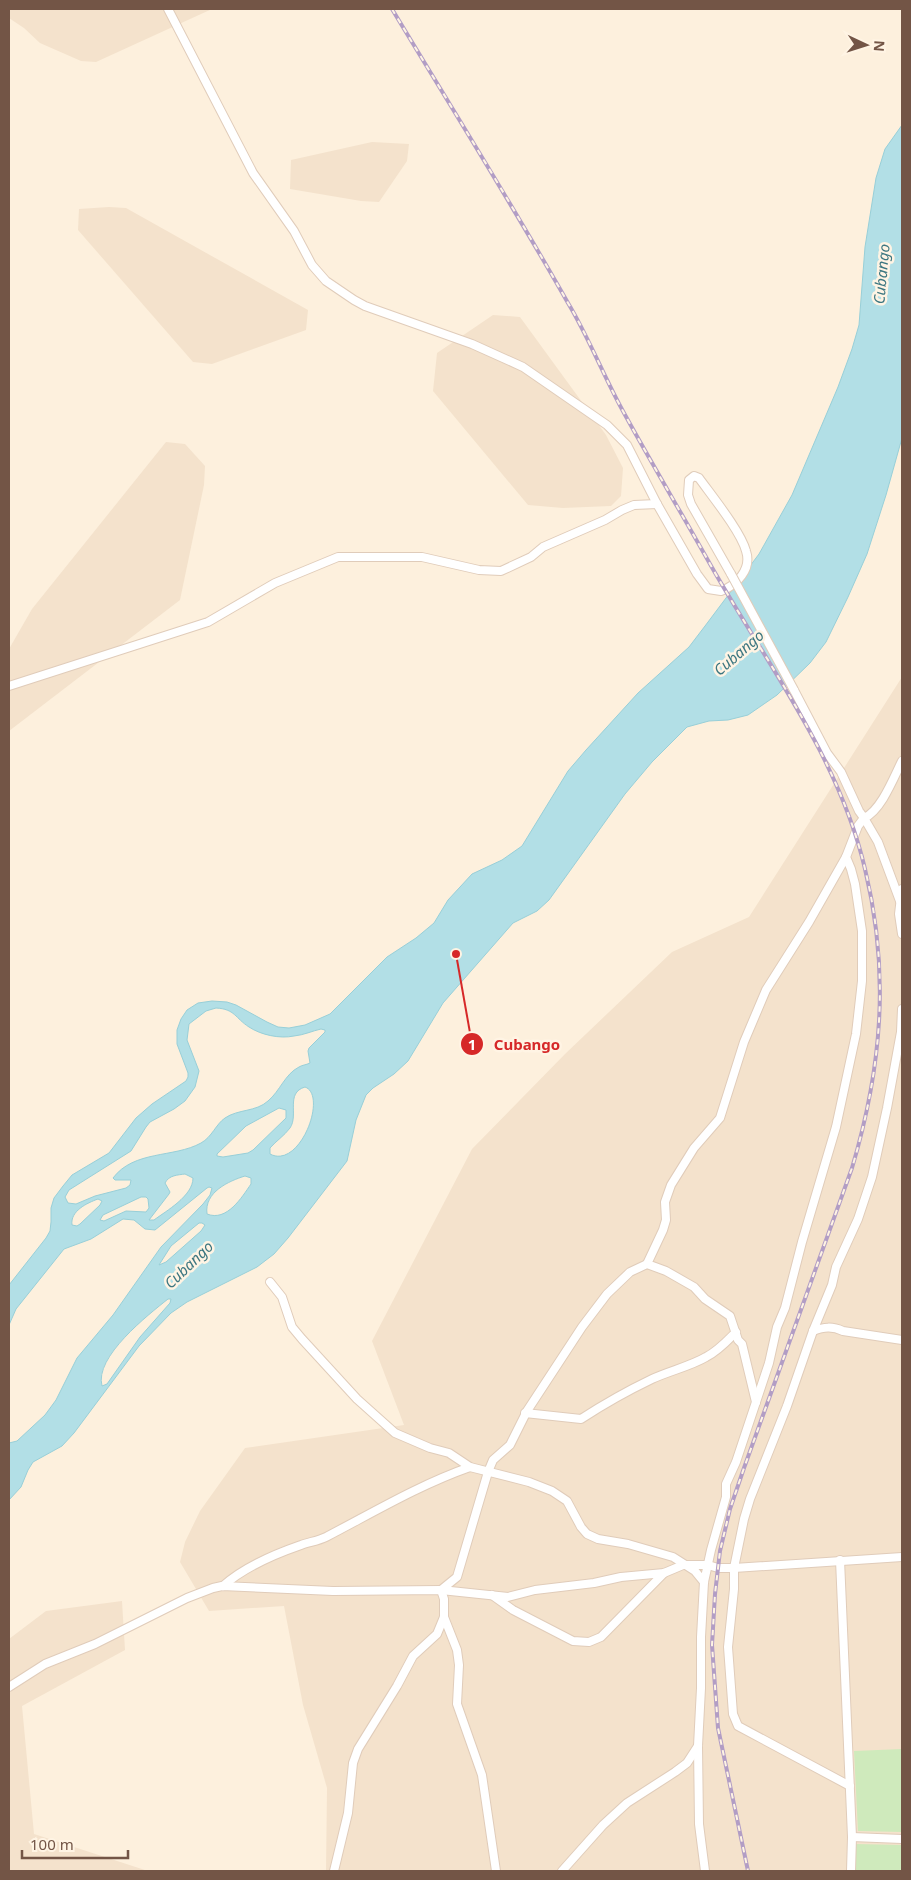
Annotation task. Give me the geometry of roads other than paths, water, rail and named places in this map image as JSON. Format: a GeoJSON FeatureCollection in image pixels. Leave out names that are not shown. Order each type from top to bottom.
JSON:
{"type":"FeatureCollection","features":[{"type":"Feature","properties":{"kind":"street"},"geometry":{"type":"LineString","coordinates":[[168,9],[253,173],[294,231],[312,265],[326,281],[365,306],[472,344],[524,367],[606,425],[622,440],[631,453],[657,504],[704,585],[712,590],[722,591],[726,589],[738,581],[744,573],[747,565],[747,552],[740,538],[699,478],[694,476],[689,480],[688,495],[691,504],[731,574],[794,690],[827,753],[841,772],[859,811],[881,848],[900,901]]}},
{"type":"Feature","properties":{"kind":"street"},"geometry":{"type":"LineString","coordinates":[[9,686],[208,622],[276,583],[338,556],[422,557],[470,568],[501,571],[531,557],[544,547],[606,520],[634,504],[657,504]]}},
{"type":"Feature","properties":{"kind":"street"},"geometry":{"type":"LineString","coordinates":[[441,1590],[457,1577],[493,1460],[510,1445],[525,1413],[606,1294],[630,1272],[647,1264],[666,1220],[665,1202],[670,1185],[694,1148],[720,1118],[744,1042],[766,990],[809,922],[846,858],[858,826],[864,818],[873,813],[882,801],[902,761]]}},
{"type":"Feature","properties":{"kind":"street"},"geometry":{"type":"LineString","coordinates":[[705,1871],[699,1824],[698,1746],[704,1582],[726,1497],[726,1484],[736,1462],[769,1362],[777,1327],[785,1308],[802,1242],[836,1128],[856,1034],[862,980],[862,931],[855,884],[846,858]]}},
{"type":"Feature","properties":{"kind":"street"},"geometry":{"type":"LineString","coordinates":[[902,889],[899,914],[902,934]]}},
{"type":"Feature","properties":{"kind":"street"},"geometry":{"type":"LineString","coordinates":[[850,1786],[738,1726],[732,1714],[728,1647],[734,1589],[734,1568],[750,1499],[832,1285],[836,1267],[858,1219],[872,1177],[901,1032],[902,1010]]}},
{"type":"Feature","properties":{"kind":"street"},"geometry":{"type":"LineString","coordinates":[[647,1264],[666,1271],[694,1287],[705,1299],[730,1316],[744,1351],[756,1402]]}},
{"type":"Feature","properties":{"kind":"street"},"geometry":{"type":"LineString","coordinates":[[270,1282],[282,1297],[292,1327],[365,1406],[400,1436],[430,1448],[449,1453],[470,1467],[529,1482],[552,1491],[567,1501],[580,1527],[593,1538],[628,1544],[673,1557],[683,1565],[696,1571],[704,1582]]}},
{"type":"Feature","properties":{"kind":"street"},"geometry":{"type":"LineString","coordinates":[[813,1331],[825,1327],[835,1327],[843,1331],[902,1340]]}},
{"type":"Feature","properties":{"kind":"street"},"geometry":{"type":"LineString","coordinates":[[525,1413],[581,1419],[634,1388],[672,1370],[705,1358],[717,1350],[736,1332]]}},
{"type":"Feature","properties":{"kind":"street"},"geometry":{"type":"LineString","coordinates":[[223,1586],[271,1557],[324,1538],[412,1490],[470,1467]]}},
{"type":"Feature","properties":{"kind":"street"},"geometry":{"type":"LineString","coordinates":[[9,1687],[45,1664],[95,1644],[187,1598],[223,1586],[333,1591],[441,1590],[508,1597],[535,1590],[594,1583],[621,1576],[664,1573],[683,1565],[708,1564],[718,1568],[734,1568],[902,1557]]}},
{"type":"Feature","properties":{"kind":"street"},"geometry":{"type":"LineString","coordinates":[[840,1560],[852,1838],[851,1871]]}},
{"type":"Feature","properties":{"kind":"street"},"geometry":{"type":"LineString","coordinates":[[492,1595],[513,1610],[573,1641],[589,1642],[602,1637],[664,1573]]}},
{"type":"Feature","properties":{"kind":"street"},"geometry":{"type":"LineString","coordinates":[[334,1871],[348,1813],[353,1763],[358,1749],[413,1656],[438,1634],[444,1617],[444,1599],[441,1590]]}},
{"type":"Feature","properties":{"kind":"street"},"geometry":{"type":"LineString","coordinates":[[444,1617],[457,1650],[459,1665],[457,1704],[482,1775],[496,1871]]}},
{"type":"Feature","properties":{"kind":"street"},"geometry":{"type":"LineString","coordinates":[[562,1871],[627,1803],[675,1772],[686,1763],[698,1746]]}},
{"type":"Feature","properties":{"kind":"street"},"geometry":{"type":"LineString","coordinates":[[852,1838],[902,1839]]}},
{"type":"Feature","properties":{"kind":"water"},"geometry":{"type":"Polygon","coordinates":[[[902,125],[902,438],[867,554],[826,642],[810,663],[777,695],[748,715],[728,720],[709,721],[687,727],[652,762],[625,794],[549,900],[537,911],[513,923],[443,1003],[408,1061],[366,1095],[356,1120],[347,1161],[288,1238],[274,1254],[257,1267],[187,1302],[171,1313],[139,1346],[74,1433],[62,1446],[33,1462],[21,1487],[9,1500],[9,1443],[17,1441],[45,1415],[56,1400],[77,1358],[113,1315],[161,1247],[203,1204],[210,1195],[212,1188],[207,1188],[155,1230],[145,1229],[134,1220],[123,1219],[91,1239],[64,1249],[16,1309],[9,1325],[9,1285],[50,1231],[51,1208],[54,1198],[72,1175],[109,1153],[136,1118],[152,1104],[186,1081],[188,1073],[177,1044],[177,1030],[187,1010],[198,1003],[212,1001],[227,1002],[278,1027],[289,1028],[305,1025],[330,1014],[387,957],[416,938],[434,923],[448,900],[472,874],[502,860],[522,846],[568,771],[638,693],[689,647],[759,554],[792,495],[838,387],[859,325],[865,247],[876,178],[885,149],[902,125]],[[216,1008],[206,1011],[189,1024],[187,1040],[199,1071],[195,1087],[185,1101],[150,1122],[131,1151],[69,1190],[65,1197],[68,1203],[76,1204],[95,1196],[126,1188],[130,1185],[131,1180],[115,1180],[113,1178],[122,1169],[143,1159],[190,1148],[201,1143],[230,1115],[263,1105],[294,1070],[310,1063],[309,1048],[325,1032],[325,1030],[321,1029],[289,1037],[271,1036],[244,1024],[231,1012],[216,1008]],[[305,1087],[295,1094],[290,1128],[270,1148],[270,1154],[281,1156],[291,1151],[300,1142],[307,1130],[312,1116],[313,1103],[311,1093],[305,1087]],[[279,1108],[246,1126],[217,1156],[223,1157],[248,1153],[253,1150],[286,1118],[286,1110],[279,1108]],[[185,1174],[171,1177],[165,1183],[170,1192],[149,1220],[154,1220],[172,1208],[189,1191],[193,1178],[185,1174]],[[245,1176],[225,1184],[209,1199],[207,1214],[221,1215],[233,1207],[251,1184],[251,1178],[245,1176]],[[141,1197],[103,1215],[100,1220],[104,1221],[126,1211],[146,1212],[149,1208],[148,1199],[141,1197]],[[98,1199],[76,1212],[72,1225],[77,1226],[80,1224],[102,1201],[98,1199]],[[199,1223],[171,1246],[159,1265],[166,1262],[201,1231],[205,1225],[199,1223]],[[168,1299],[136,1326],[114,1350],[106,1362],[102,1375],[102,1386],[107,1384],[140,1337],[170,1303],[171,1299],[168,1299]]]}},
{"type":"Feature","properties":{"kind":"railway"},"geometry":{"type":"LineString","coordinates":[[392,9],[576,316],[635,432],[819,749],[838,788],[853,828],[865,869],[873,907],[880,982],[879,1019],[876,1056],[862,1130],[852,1168],[730,1509],[720,1551],[712,1645],[718,1728],[748,1871]]}},
{"type":"Feature","properties":{"kind":"place","name":"Cubango"},"geometry":{"type":"Point","coordinates":[456,954]}}]}
